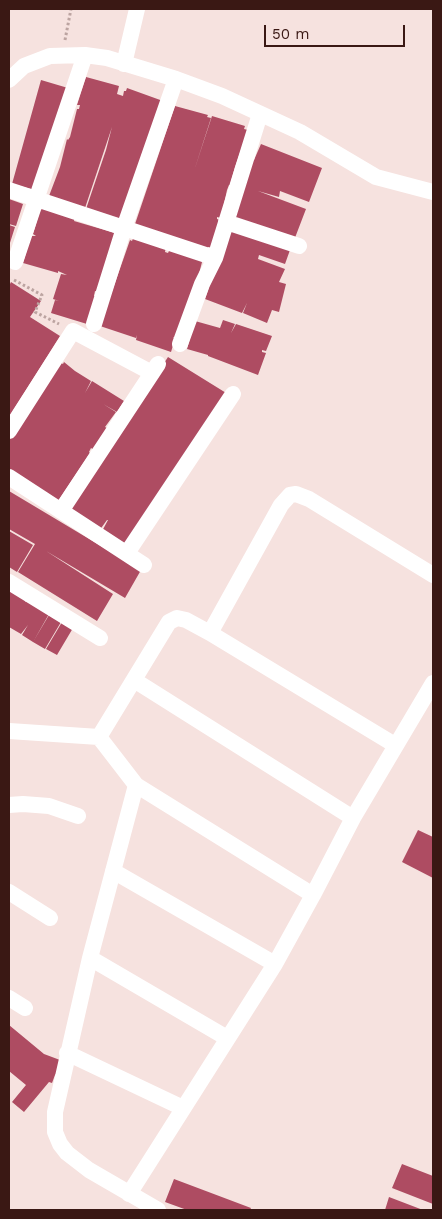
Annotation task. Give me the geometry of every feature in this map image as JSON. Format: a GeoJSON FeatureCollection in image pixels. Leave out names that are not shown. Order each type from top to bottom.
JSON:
{"type":"FeatureCollection","features":[{"type":"Feature","properties":{"kind":"street"},"geometry":{"type":"LineString","coordinates":[[124,64],[137,9]]}},
{"type":"Feature","properties":{"kind":"street"},"geometry":{"type":"LineString","coordinates":[[12,270],[85,55]]}},
{"type":"Feature","properties":{"kind":"street"},"geometry":{"type":"LineString","coordinates":[[9,80],[24,66],[50,56],[85,55],[107,58],[176,79],[222,96],[300,132],[376,176],[433,192]]}},
{"type":"Feature","properties":{"kind":"street"},"geometry":{"type":"LineString","coordinates":[[94,324],[124,228],[176,79]]}},
{"type":"Feature","properties":{"kind":"street"},"geometry":{"type":"LineString","coordinates":[[180,344],[202,284],[215,258],[260,114]]}},
{"type":"Feature","properties":{"kind":"street"},"geometry":{"type":"LineString","coordinates":[[9,190],[215,258]]}},
{"type":"Feature","properties":{"kind":"street"},"geometry":{"type":"LineString","coordinates":[[226,222],[299,246]]}},
{"type":"Feature","properties":{"kind":"street"},"geometry":{"type":"LineString","coordinates":[[9,431],[73,331],[155,369],[61,511]]}},
{"type":"Feature","properties":{"kind":"street"},"geometry":{"type":"LineString","coordinates":[[127,553],[233,394]]}},
{"type":"Feature","properties":{"kind":"street"},"geometry":{"type":"LineString","coordinates":[[9,477],[144,565]]}},
{"type":"Feature","properties":{"kind":"street"},"geometry":{"type":"LineString","coordinates":[[210,633],[282,505],[290,495],[296,494],[309,499],[433,574]]}},
{"type":"Feature","properties":{"kind":"street"},"geometry":{"type":"LineString","coordinates":[[9,582],[100,638]]}},
{"type":"Feature","properties":{"kind":"street"},"geometry":{"type":"LineString","coordinates":[[99,737],[169,622],[177,618],[186,620],[210,633],[396,745]]}},
{"type":"Feature","properties":{"kind":"street"},"geometry":{"type":"LineString","coordinates":[[134,680],[354,818]]}},
{"type":"Feature","properties":{"kind":"street"},"geometry":{"type":"LineString","coordinates":[[129,1194],[275,964],[354,818],[433,683]]}},
{"type":"Feature","properties":{"kind":"street"},"geometry":{"type":"LineString","coordinates":[[9,731],[99,737],[136,785],[313,895]]}},
{"type":"Feature","properties":{"kind":"street"},"geometry":{"type":"LineString","coordinates":[[136,785],[67,1053],[54,1112],[55,1132],[60,1144],[67,1153],[89,1170],[158,1210]]}},
{"type":"Feature","properties":{"kind":"street"},"geometry":{"type":"LineString","coordinates":[[9,805],[49,806],[78,816]]}},
{"type":"Feature","properties":{"kind":"street"},"geometry":{"type":"LineString","coordinates":[[113,871],[275,964]]}},
{"type":"Feature","properties":{"kind":"street"},"geometry":{"type":"LineString","coordinates":[[9,892],[50,918]]}},
{"type":"Feature","properties":{"kind":"street"},"geometry":{"type":"LineString","coordinates":[[90,958],[227,1038]]}},
{"type":"Feature","properties":{"kind":"street"},"geometry":{"type":"LineString","coordinates":[[9,998],[24,1008]]}},
{"type":"Feature","properties":{"kind":"street"},"geometry":{"type":"LineString","coordinates":[[67,1053],[183,1108]]}},
{"type":"Feature","properties":{"kind":"path"},"geometry":{"type":"LineString","coordinates":[[62,55],[72,9]]}},
{"type":"Feature","properties":{"kind":"path"},"geometry":{"type":"LineString","coordinates":[[12,270],[42,295],[35,312],[73,331]]}},
{"type":"Feature","properties":{"kind":"building"},"geometry":{"type":"Polygon","coordinates":[[[86,77],[119,86],[117,94],[123,96],[127,88],[163,101],[123,219],[85,212],[112,127],[85,208],[49,196],[60,167],[67,139],[70,137],[77,109],[79,109],[80,105],[77,105],[86,77]]]}},
{"type":"Feature","properties":{"kind":"building"},"geometry":{"type":"Polygon","coordinates":[[[41,80],[68,88],[39,191],[12,184],[41,80]]]}},
{"type":"Feature","properties":{"kind":"building"},"geometry":{"type":"Polygon","coordinates":[[[175,106],[208,115],[207,117],[211,118],[194,171],[212,116],[245,126],[244,129],[248,130],[227,190],[221,218],[217,217],[220,220],[213,248],[208,247],[205,254],[133,230],[175,106]]]}},
{"type":"Feature","properties":{"kind":"building"},"geometry":{"type":"Polygon","coordinates":[[[261,144],[322,168],[309,202],[280,191],[279,197],[258,191],[306,209],[293,243],[231,221],[252,160],[254,160],[261,144]]]}},
{"type":"Feature","properties":{"kind":"building"},"geometry":{"type":"Polygon","coordinates":[[[9,199],[23,204],[16,226],[9,224],[9,199]]]}},
{"type":"Feature","properties":{"kind":"building"},"geometry":{"type":"Polygon","coordinates":[[[41,207],[75,216],[74,221],[115,233],[99,292],[95,291],[94,296],[96,296],[87,324],[51,313],[55,300],[59,301],[53,299],[61,274],[67,275],[23,263],[31,236],[36,236],[33,234],[41,207]]]}},
{"type":"Feature","properties":{"kind":"building"},"geometry":{"type":"Polygon","coordinates":[[[9,225],[15,227],[9,246],[9,225]]]}},
{"type":"Feature","properties":{"kind":"building"},"geometry":{"type":"Polygon","coordinates":[[[229,228],[290,250],[285,264],[259,255],[258,259],[285,269],[279,282],[286,284],[279,312],[272,310],[267,323],[243,313],[247,303],[242,313],[205,299],[229,228]]]}},
{"type":"Feature","properties":{"kind":"building"},"geometry":{"type":"Polygon","coordinates":[[[134,236],[166,246],[165,252],[168,253],[170,249],[203,258],[196,286],[176,338],[173,337],[175,339],[171,352],[136,340],[137,335],[136,338],[100,326],[130,240],[132,241],[134,236]]]}},
{"type":"Feature","properties":{"kind":"building"},"geometry":{"type":"Polygon","coordinates":[[[11,282],[41,301],[30,317],[60,336],[9,417],[9,286],[11,282]]]}},
{"type":"Feature","properties":{"kind":"building"},"geometry":{"type":"Polygon","coordinates":[[[223,320],[235,324],[231,333],[236,324],[272,336],[266,351],[262,350],[262,352],[266,353],[258,375],[208,355],[187,349],[195,321],[220,328],[223,320]]]}},
{"type":"Feature","properties":{"kind":"building"},"geometry":{"type":"Polygon","coordinates":[[[168,357],[231,396],[133,553],[101,533],[108,520],[99,531],[68,511],[168,357]]]}},
{"type":"Feature","properties":{"kind":"building"},"geometry":{"type":"Polygon","coordinates":[[[59,362],[63,364],[64,362],[91,381],[85,393],[92,381],[124,401],[117,412],[103,404],[116,412],[105,427],[107,428],[94,450],[91,448],[90,453],[58,501],[9,471],[9,436],[59,362]]]}},
{"type":"Feature","properties":{"kind":"building"},"geometry":{"type":"Polygon","coordinates":[[[9,491],[141,570],[125,598],[46,551],[113,594],[97,621],[18,572],[35,544],[9,529],[9,491]]]}},
{"type":"Feature","properties":{"kind":"building"},"geometry":{"type":"Polygon","coordinates":[[[9,531],[33,545],[17,572],[9,567],[9,531]]]}},
{"type":"Feature","properties":{"kind":"building"},"geometry":{"type":"Polygon","coordinates":[[[9,590],[25,600],[25,602],[49,614],[33,642],[22,635],[28,625],[21,634],[9,627],[9,590]]]}},
{"type":"Feature","properties":{"kind":"building"},"geometry":{"type":"Polygon","coordinates":[[[49,615],[61,622],[45,649],[33,642],[49,615]]]}},
{"type":"Feature","properties":{"kind":"building"},"geometry":{"type":"Polygon","coordinates":[[[62,622],[73,628],[57,655],[46,649],[62,622]]]}},
{"type":"Feature","properties":{"kind":"building"},"geometry":{"type":"Polygon","coordinates":[[[418,830],[433,837],[433,878],[402,862],[418,830]]]}},
{"type":"Feature","properties":{"kind":"building"},"geometry":{"type":"Polygon","coordinates":[[[9,1025],[44,1054],[60,1060],[61,1068],[55,1075],[52,1083],[49,1082],[24,1112],[12,1102],[26,1085],[9,1071],[9,1025]]]}},
{"type":"Feature","properties":{"kind":"building"},"geometry":{"type":"Polygon","coordinates":[[[402,1164],[433,1176],[433,1204],[392,1188],[402,1164]]]}},
{"type":"Feature","properties":{"kind":"building"},"geometry":{"type":"Polygon","coordinates":[[[174,1179],[251,1208],[250,1210],[187,1210],[165,1202],[174,1179]]]}},
{"type":"Feature","properties":{"kind":"building"},"geometry":{"type":"Polygon","coordinates":[[[389,1197],[423,1210],[385,1210],[389,1197]]]}}]}
